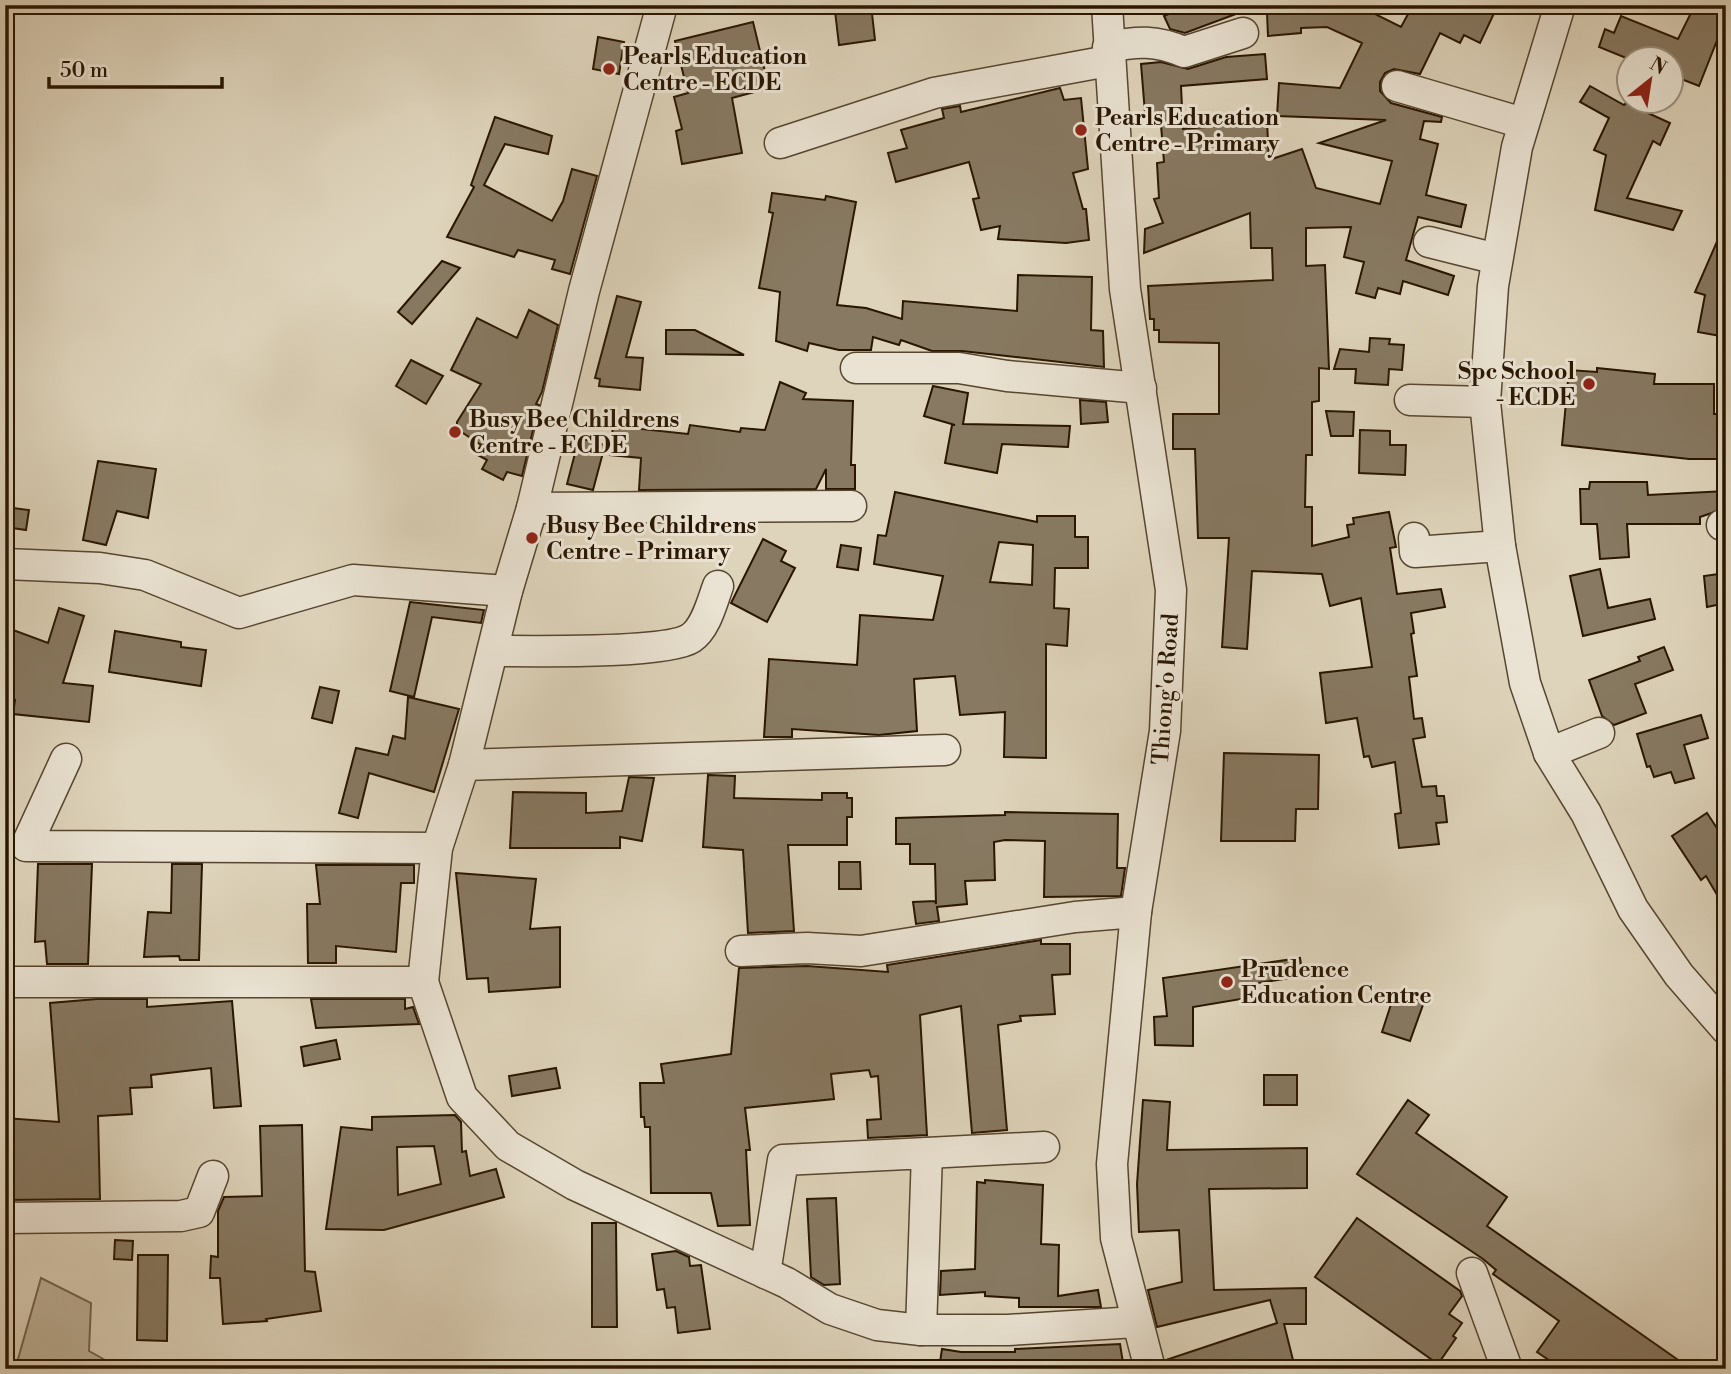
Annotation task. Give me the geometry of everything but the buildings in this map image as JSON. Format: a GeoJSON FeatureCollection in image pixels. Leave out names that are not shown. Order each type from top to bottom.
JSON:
{"type":"FeatureCollection","features":[{"type":"Feature","properties":{"kind":"street"},"geometry":{"type":"LineString","coordinates":[[662,5],[584,291],[532,508],[507,591],[464,765],[438,848],[423,982],[462,1097],[508,1146],[575,1185],[765,1273],[830,1309],[877,1325],[921,1330],[1008,1330],[1136,1322]]}},
{"type":"Feature","properties":{"kind":"street","name":"Thiong'o Road"},"geometry":{"type":"LineString","coordinates":[[1107,5],[1108,54],[1125,289],[1171,590],[1166,731],[1136,912],[1112,1164],[1116,1238],[1150,1369]]}},
{"type":"Feature","properties":{"kind":"street"},"geometry":{"type":"LineString","coordinates":[[1560,5],[1523,123],[1497,259],[1485,402],[1501,552],[1525,683],[1549,753],[1586,813],[1633,909],[1679,975],[1726,1029]]}},
{"type":"Feature","properties":{"kind":"street"},"geometry":{"type":"LineString","coordinates":[[780,143],[934,93],[1108,54],[1140,41],[1161,42],[1184,52],[1242,33]]}},
{"type":"Feature","properties":{"kind":"street"},"geometry":{"type":"LineString","coordinates":[[1397,86],[1523,123]]}},
{"type":"Feature","properties":{"kind":"street"},"geometry":{"type":"LineString","coordinates":[[1429,242],[1497,259]]}},
{"type":"Feature","properties":{"kind":"street"},"geometry":{"type":"LineString","coordinates":[[856,369],[959,368],[1007,376],[1141,388]]}},
{"type":"Feature","properties":{"kind":"street"},"geometry":{"type":"LineString","coordinates":[[1410,400],[1485,402]]}},
{"type":"Feature","properties":{"kind":"street"},"geometry":{"type":"LineString","coordinates":[[532,508],[852,506]]}},
{"type":"Feature","properties":{"kind":"street"},"geometry":{"type":"LineString","coordinates":[[1414,538],[1415,552],[1501,552]]}},
{"type":"Feature","properties":{"kind":"street"},"geometry":{"type":"LineString","coordinates":[[1410,572],[1501,552]]}},
{"type":"Feature","properties":{"kind":"street"},"geometry":{"type":"LineString","coordinates":[[5,564],[100,568],[145,575],[239,613],[353,580],[507,591]]}},
{"type":"Feature","properties":{"kind":"street"},"geometry":{"type":"LineString","coordinates":[[494,651],[567,652],[668,646],[691,639],[701,627],[718,586]]}},
{"type":"Feature","properties":{"kind":"street"},"geometry":{"type":"LineString","coordinates":[[1549,753],[1599,733]]}},
{"type":"Feature","properties":{"kind":"street"},"geometry":{"type":"LineString","coordinates":[[464,765],[945,750]]}},
{"type":"Feature","properties":{"kind":"street"},"geometry":{"type":"LineString","coordinates":[[66,759],[26,846],[438,848]]}},
{"type":"Feature","properties":{"kind":"street"},"geometry":{"type":"LineString","coordinates":[[741,951],[807,948],[861,951],[1075,917],[1136,912]]}},
{"type":"Feature","properties":{"kind":"street"},"geometry":{"type":"LineString","coordinates":[[5,982],[423,982]]}},
{"type":"Feature","properties":{"kind":"street"},"geometry":{"type":"LineString","coordinates":[[765,1273],[783,1160],[1044,1147]]}},
{"type":"Feature","properties":{"kind":"street"},"geometry":{"type":"LineString","coordinates":[[921,1330],[927,1153]]}},
{"type":"Feature","properties":{"kind":"street"},"geometry":{"type":"LineString","coordinates":[[5,1218],[181,1216],[199,1212],[213,1176]]}},
{"type":"Feature","properties":{"kind":"street"},"geometry":{"type":"LineString","coordinates":[[1472,1273],[1507,1369]]}},
{"type":"Feature","properties":{"kind":"shaded area"},"geometry":{"type":"Polygon","coordinates":[[[41,1278],[91,1303],[89,1351],[121,1369],[11,1369],[18,1359],[41,1278]]]}},
{"type":"Feature","properties":{"kind":"place","name":"Pearls Education Centre - ECDE"},"geometry":{"type":"Point","coordinates":[609,69]}},
{"type":"Feature","properties":{"kind":"place","name":"Pearls Education Centre - Primary"},"geometry":{"type":"Point","coordinates":[1081,130]}},
{"type":"Feature","properties":{"kind":"place","name":"Spc School - ECDE"},"geometry":{"type":"Point","coordinates":[1589,384]}},
{"type":"Feature","properties":{"kind":"place","name":"Busy Bee Childrens Centre - ECDE"},"geometry":{"type":"Point","coordinates":[455,432]}},
{"type":"Feature","properties":{"kind":"place","name":"Busy Bee Childrens Centre - Primary"},"geometry":{"type":"Point","coordinates":[532,538]}},
{"type":"Feature","properties":{"kind":"place","name":"Prudence Education Centre"},"geometry":{"type":"Point","coordinates":[1227,982]}}]}
